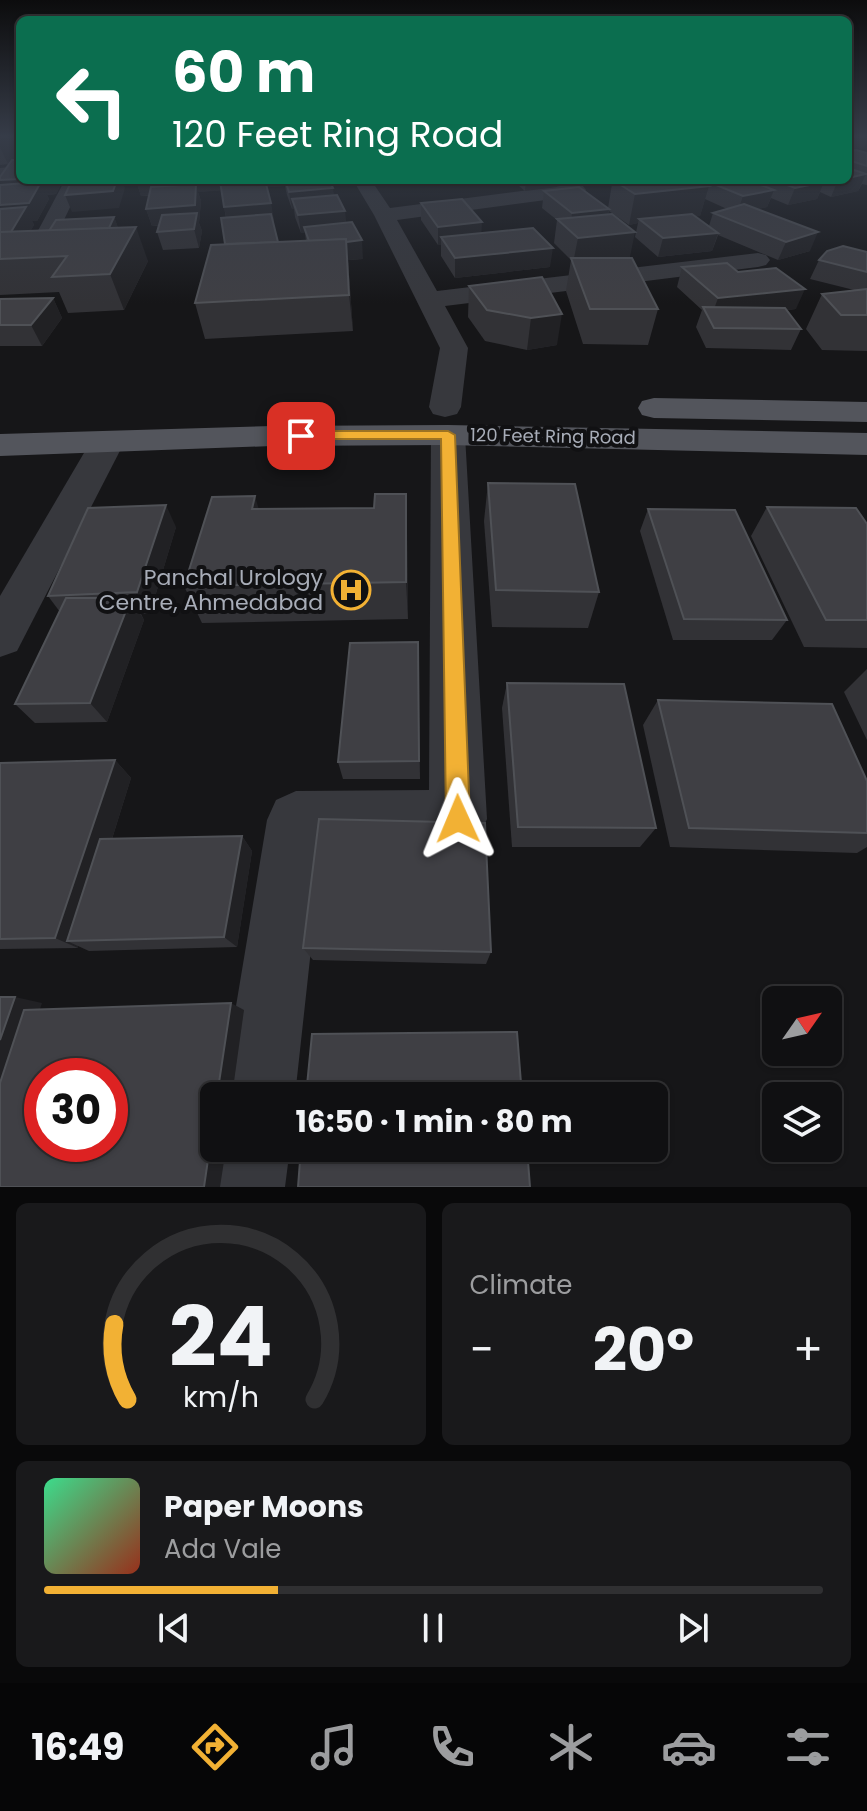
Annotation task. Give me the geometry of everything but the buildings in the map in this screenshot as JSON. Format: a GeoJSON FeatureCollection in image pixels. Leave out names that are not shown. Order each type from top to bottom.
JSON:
{"type":"FeatureCollection","features":[{"type":"Feature","properties":{"kind":"main road","name":"120 Feet Ring Road"},"geometry":{"type":"LineString","coordinates":[[0,445],[272,436],[447,421],[537,406]]}},
{"type":"Feature","properties":{"kind":"main road","name":"120 Feet Ring Road"},"geometry":{"type":"LineString","coordinates":[[0,417],[269,407],[447,421],[867,444]]}},
{"type":"Feature","properties":{"kind":"main road","name":"120 Feet Ring Road"},"geometry":{"type":"LineString","coordinates":[[631,407],[867,412]]}},
{"type":"Feature","properties":{"kind":"street"},"geometry":{"type":"LineString","coordinates":[[44,240],[68,192]]}},
{"type":"Feature","properties":{"kind":"street"},"geometry":{"type":"LineString","coordinates":[[260,1082],[296,820],[458,819],[447,421],[454,348],[370,192]]}},
{"type":"Feature","properties":{"kind":"street"},"geometry":{"type":"LineString","coordinates":[[384,215],[558,192]]}},
{"type":"Feature","properties":{"kind":"street"},"geometry":{"type":"LineString","coordinates":[[427,300],[758,260]]}},
{"type":"Feature","properties":{"kind":"street"},"geometry":{"type":"LineString","coordinates":[[0,638],[108,441]]}},
{"type":"Feature","properties":{"kind":"street"},"geometry":{"type":"LineString","coordinates":[[245,1187],[249,1162]]}},
{"type":"Feature","properties":{"kind":"place","name":"Panchal Urology Centre, Ahmedabad"},"geometry":{"type":"Point","coordinates":[351,590]}},
{"type":"Feature","properties":{"kind":"route"},"geometry":{"type":"LineString","coordinates":[[301,436],[448,435],[458,819]]}}]}
